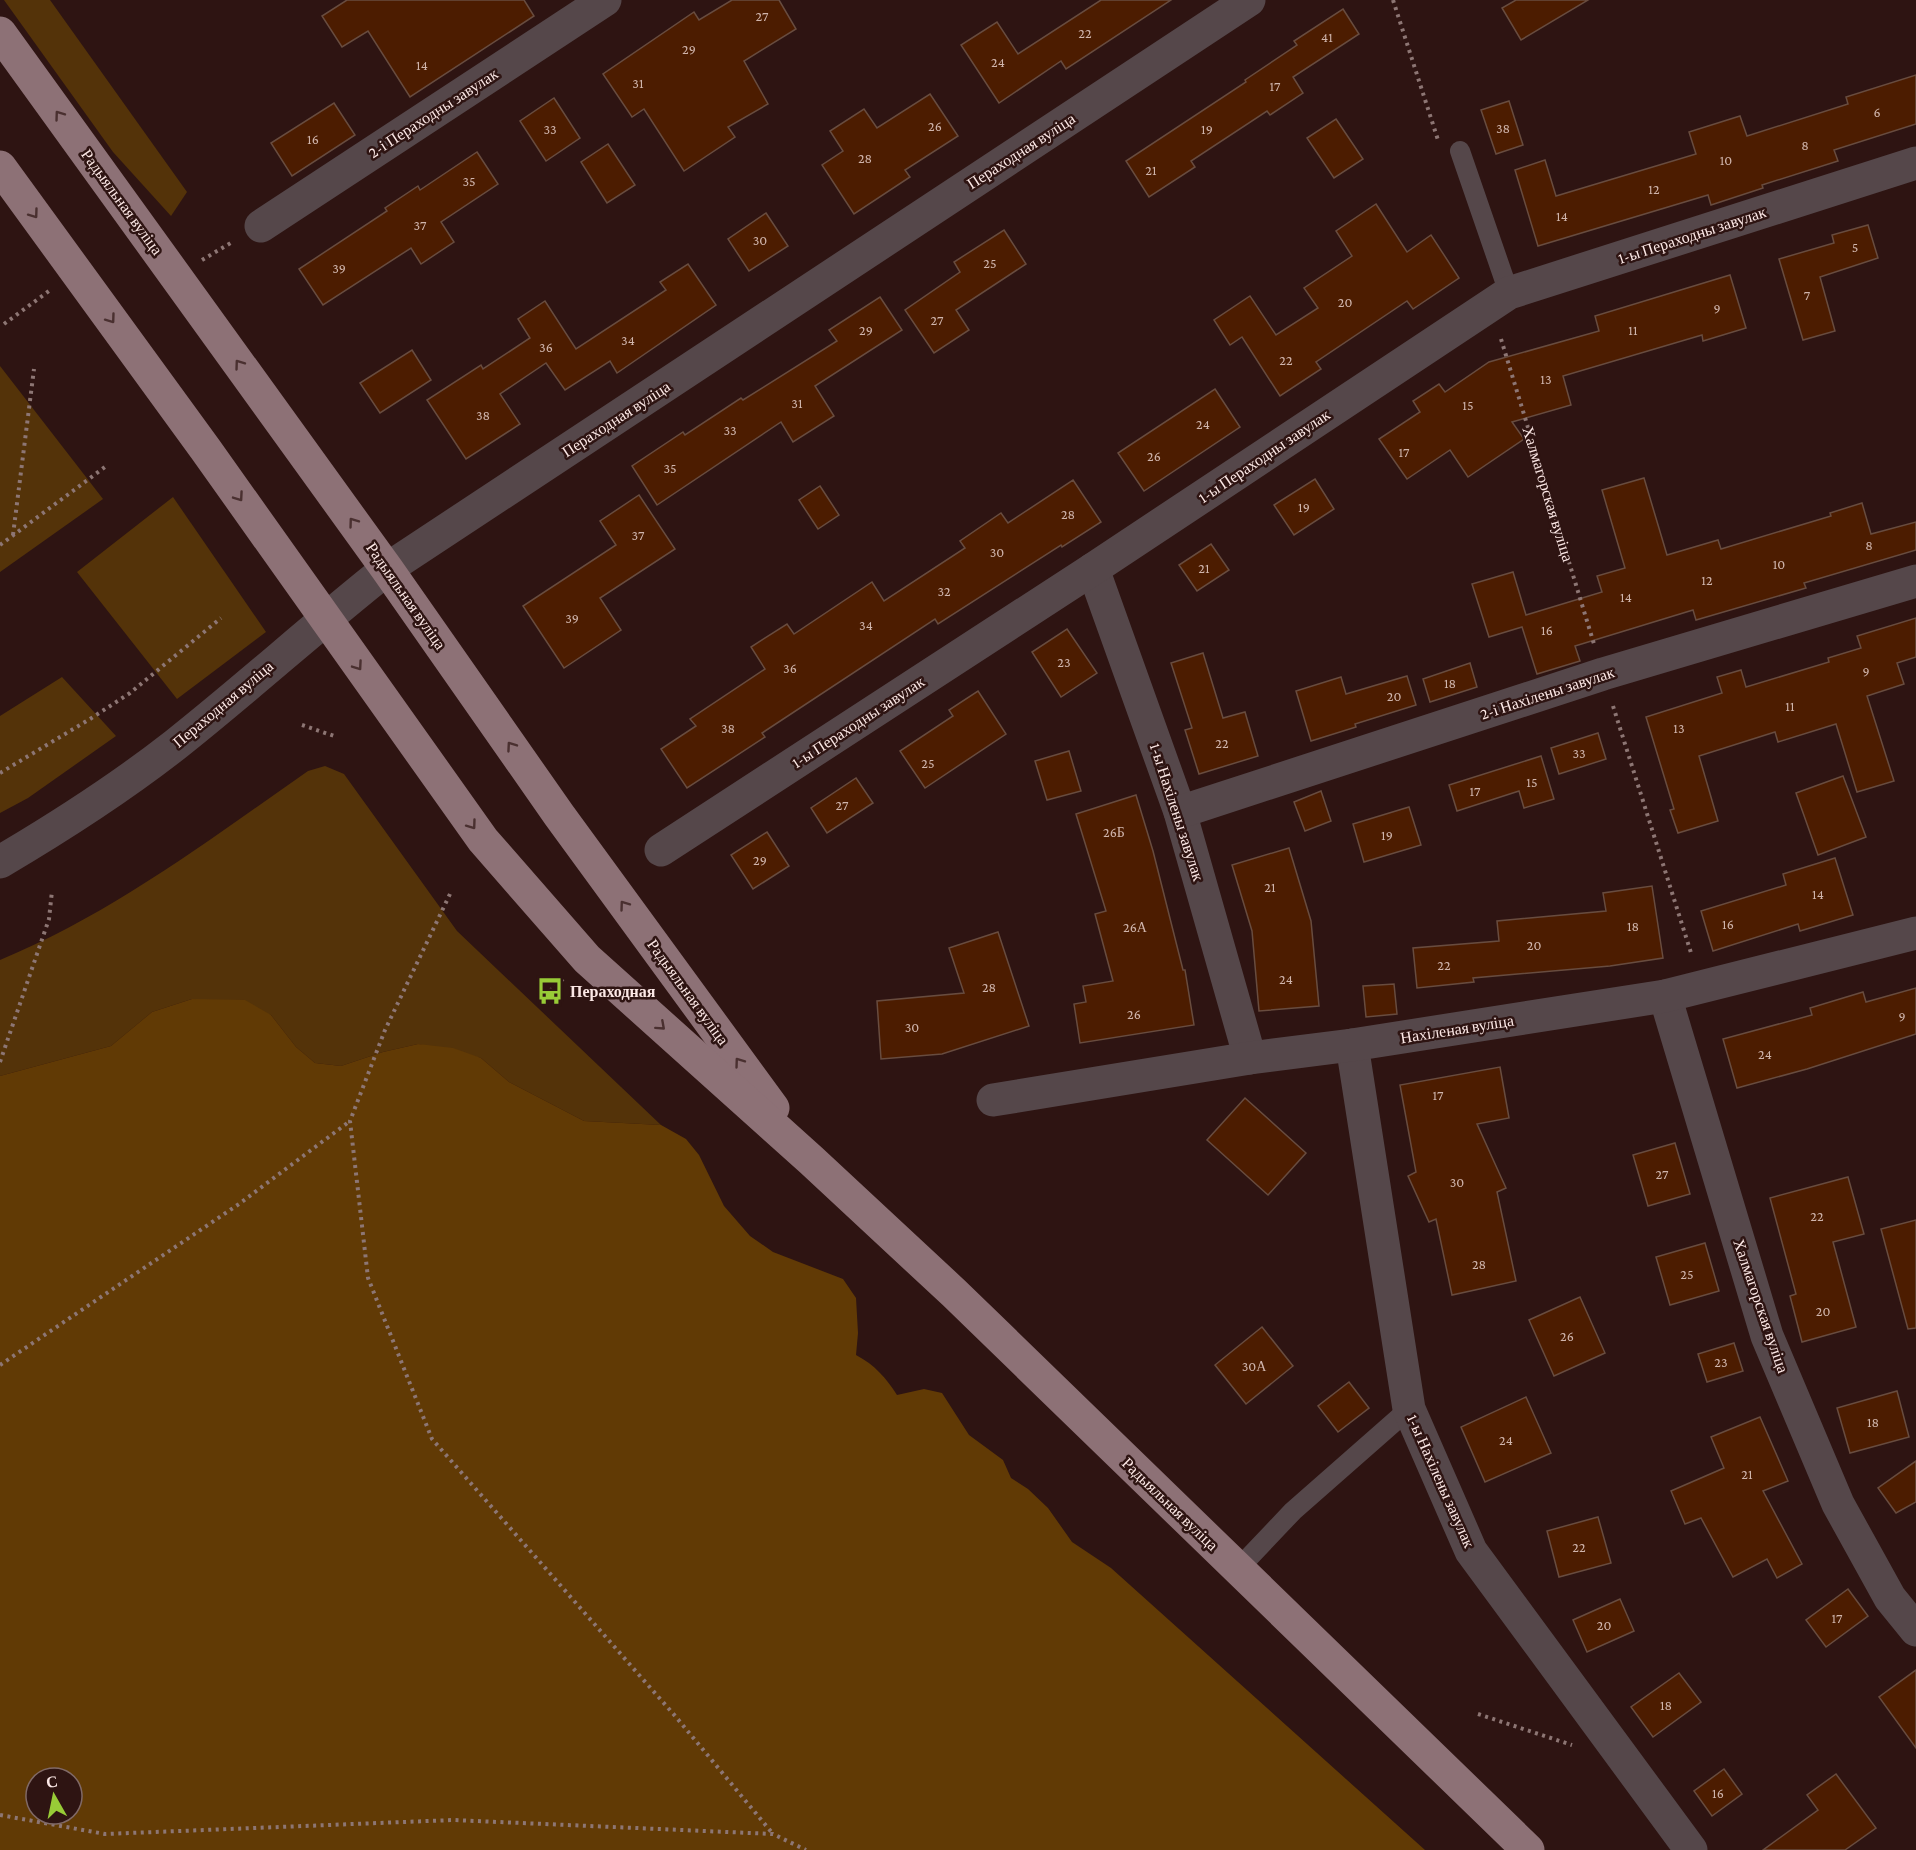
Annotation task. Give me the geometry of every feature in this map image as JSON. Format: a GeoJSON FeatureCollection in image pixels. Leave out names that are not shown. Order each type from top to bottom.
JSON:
{"type":"FeatureCollection","features":[{"type":"Feature","properties":{"kind":"main road","name":"Радыяльная вуліца"},"geometry":{"type":"LineString","coordinates":[[0,33],[387,569],[559,815],[811,1160]]}},
{"type":"Feature","properties":{"kind":"main road","name":"Радыяльная вуліца"},"geometry":{"type":"LineString","coordinates":[[0,167],[483,840],[587,959],[811,1160],[954,1293],[1528,1850]]}},
{"type":"Feature","properties":{"kind":"street","name":"2-і Пераходны завулак"},"geometry":{"type":"LineString","coordinates":[[261,225],[605,0]]}},
{"type":"Feature","properties":{"kind":"street","name":"Пераходная вуліца"},"geometry":{"type":"LineString","coordinates":[[0,862],[106,797],[175,745],[325,618],[387,569],[1249,0]]}},
{"type":"Feature","properties":{"kind":"street","name":"1-ы Пераходны завулак"},"geometry":{"type":"LineString","coordinates":[[661,850],[1093,569],[1500,299],[1916,163]]}},
{"type":"Feature","properties":{"kind":"street","name":"1-ы Нахілены завулак"},"geometry":{"type":"LineString","coordinates":[[1093,569],[1180,812],[1250,1058]]}},
{"type":"Feature","properties":{"kind":"street","name":"2-і Нахілены завулак"},"geometry":{"type":"LineString","coordinates":[[1180,812],[1603,674],[1916,581]]}},
{"type":"Feature","properties":{"kind":"street","name":"Нахіленая вуліца"},"geometry":{"type":"LineString","coordinates":[[993,1100],[1250,1058],[1352,1046],[1665,996],[1916,933]]}},
{"type":"Feature","properties":{"kind":"street","name":"Халмагорская вуліца"},"geometry":{"type":"LineString","coordinates":[[1665,996],[1767,1336],[1838,1504],[1890,1598],[1916,1630]]}},
{"type":"Feature","properties":{"kind":"street","name":"1-ы Нахілены завулак"},"geometry":{"type":"LineString","coordinates":[[1352,1046],[1409,1409],[1471,1551],[1691,1850]]}},
{"type":"Feature","properties":{"kind":"lane"},"geometry":{"type":"LineString","coordinates":[[1460,151],[1500,299]]}},
{"type":"Feature","properties":{"kind":"lane"},"geometry":{"type":"LineString","coordinates":[[1237,1570],[1293,1511],[1409,1409]]}},
{"type":"Feature","properties":{"kind":"path"},"geometry":{"type":"LineString","coordinates":[[1393,0],[1440,147]]}},
{"type":"Feature","properties":{"kind":"path"},"geometry":{"type":"LineString","coordinates":[[4,324],[76,272]]}},
{"type":"Feature","properties":{"kind":"path","name":"Халмагорская вуліца"},"geometry":{"type":"LineString","coordinates":[[1500,299],[1603,674],[1702,988]]}},
{"type":"Feature","properties":{"kind":"path"},"geometry":{"type":"LineString","coordinates":[[13,535],[34,369]]}},
{"type":"Feature","properties":{"kind":"path"},"geometry":{"type":"LineString","coordinates":[[0,545],[105,467]]}},
{"type":"Feature","properties":{"kind":"path"},"geometry":{"type":"LineString","coordinates":[[0,773],[130,693],[221,618]]}},
{"type":"Feature","properties":{"kind":"path"},"geometry":{"type":"LineString","coordinates":[[302,724],[337,737]]}},
{"type":"Feature","properties":{"kind":"path"},"geometry":{"type":"LineString","coordinates":[[0,1062],[49,919],[52,891]]}},
{"type":"Feature","properties":{"kind":"path"},"geometry":{"type":"LineString","coordinates":[[450,894],[385,1030],[350,1121],[368,1278],[432,1439],[676,1717],[773,1834]]}},
{"type":"Feature","properties":{"kind":"path"},"geometry":{"type":"LineString","coordinates":[[0,1365],[239,1204],[350,1121]]}},
{"type":"Feature","properties":{"kind":"path"},"geometry":{"type":"LineString","coordinates":[[1478,1714],[1574,1746]]}},
{"type":"Feature","properties":{"kind":"path"},"geometry":{"type":"LineString","coordinates":[[0,1815],[105,1834],[453,1820],[773,1834],[806,1850]]}},
{"type":"Feature","properties":{"kind":"shaded area"},"geometry":{"type":"Polygon","coordinates":[[[4,0],[50,0],[187,192],[171,216],[113,152],[4,0]]]}},
{"type":"Feature","properties":{"kind":"shaded area"},"geometry":{"type":"Polygon","coordinates":[[[0,366],[103,499],[0,572],[0,366]]]}},
{"type":"Feature","properties":{"kind":"shaded area"},"geometry":{"type":"Polygon","coordinates":[[[173,497],[266,632],[177,699],[77,572],[173,497]]]}},
{"type":"Feature","properties":{"kind":"shaded area"},"geometry":{"type":"Polygon","coordinates":[[[62,677],[116,736],[28,798],[0,813],[0,716],[62,677]]]}},
{"type":"Feature","properties":{"kind":"shaded area"},"geometry":{"type":"Polygon","coordinates":[[[325,766],[344,774],[457,931],[661,1125],[584,1121],[509,1082],[481,1058],[418,1044],[383,1052],[341,1066],[315,1063],[296,1047],[271,1015],[192,999],[152,1012],[111,1046],[0,1076],[0,960],[41,942],[121,898],[197,849],[308,771],[325,766]]]}},
{"type":"Feature","properties":{"kind":"shaded area"},"geometry":{"type":"Polygon","coordinates":[[[192,999],[245,1000],[271,1015],[296,1047],[315,1063],[341,1066],[383,1052],[418,1044],[453,1048],[481,1058],[509,1082],[584,1121],[661,1125],[686,1139],[699,1155],[724,1206],[750,1236],[773,1252],[843,1279],[856,1298],[858,1333],[856,1355],[879,1372],[897,1395],[924,1389],[942,1393],[969,1435],[1003,1460],[1011,1478],[1028,1489],[1048,1508],[1072,1542],[1111,1568],[1425,1850],[0,1850],[0,1076],[111,1046],[152,1012],[192,999]]]}},
{"type":"Feature","properties":{"kind":"building"},"geometry":{"type":"Polygon","coordinates":[[[347,0],[524,0],[534,16],[410,97],[368,31],[342,47],[322,16],[347,0]]]}},
{"type":"Feature","properties":{"kind":"building"},"geometry":{"type":"Polygon","coordinates":[[[732,0],[779,0],[796,29],[744,61],[768,104],[728,127],[735,137],[684,171],[644,109],[632,117],[603,74],[694,12],[699,20],[732,0]]]}},
{"type":"Feature","properties":{"kind":"building"},"geometry":{"type":"Polygon","coordinates":[[[1101,0],[1171,0],[1066,69],[1061,61],[999,103],[961,45],[997,22],[1018,54],[1101,0]]]}},
{"type":"Feature","properties":{"kind":"building"},"geometry":{"type":"Polygon","coordinates":[[[1516,0],[1588,0],[1521,40],[1502,8],[1516,0]]]}},
{"type":"Feature","properties":{"kind":"building"},"geometry":{"type":"Polygon","coordinates":[[[1343,9],[1359,34],[1293,77],[1303,93],[1270,115],[1267,111],[1191,161],[1195,167],[1149,197],[1126,161],[1246,82],[1245,80],[1297,45],[1294,41],[1343,9]]]}},
{"type":"Feature","properties":{"kind":"building"},"geometry":{"type":"Polygon","coordinates":[[[1916,75],[1916,124],[1834,150],[1838,161],[1762,185],[1763,188],[1711,205],[1708,195],[1538,246],[1515,170],[1545,160],[1556,196],[1696,154],[1689,132],[1740,116],[1747,136],[1848,104],[1846,97],[1916,75]]]}},
{"type":"Feature","properties":{"kind":"building"},"geometry":{"type":"Polygon","coordinates":[[[930,94],[958,136],[905,170],[910,177],[854,214],[822,165],[843,151],[830,131],[864,109],[877,128],[930,94]]]}},
{"type":"Feature","properties":{"kind":"building"},"geometry":{"type":"Polygon","coordinates":[[[554,98],[580,138],[546,161],[520,121],[554,98]]]}},
{"type":"Feature","properties":{"kind":"building"},"geometry":{"type":"Polygon","coordinates":[[[1509,101],[1523,145],[1496,154],[1481,110],[1509,101]]]}},
{"type":"Feature","properties":{"kind":"building"},"geometry":{"type":"Polygon","coordinates":[[[334,103],[355,135],[292,176],[271,143],[334,103]]]}},
{"type":"Feature","properties":{"kind":"building"},"geometry":{"type":"Polygon","coordinates":[[[1336,119],[1363,159],[1334,178],[1307,138],[1336,119]]]}},
{"type":"Feature","properties":{"kind":"building"},"geometry":{"type":"Polygon","coordinates":[[[608,144],[635,185],[607,203],[581,162],[608,144]]]}},
{"type":"Feature","properties":{"kind":"building"},"geometry":{"type":"Polygon","coordinates":[[[477,152],[498,184],[441,222],[454,242],[421,264],[411,248],[323,305],[299,269],[387,211],[385,208],[418,186],[420,190],[477,152]]]}},
{"type":"Feature","properties":{"kind":"building"},"geometry":{"type":"Polygon","coordinates":[[[1376,204],[1407,252],[1431,235],[1459,278],[1413,309],[1407,301],[1316,362],[1321,369],[1280,396],[1242,337],[1230,345],[1214,320],[1250,296],[1276,335],[1318,308],[1304,288],[1352,256],[1336,231],[1376,204]]]}},
{"type":"Feature","properties":{"kind":"building"},"geometry":{"type":"Polygon","coordinates":[[[766,213],[788,246],[749,271],[728,239],[766,213]]]}},
{"type":"Feature","properties":{"kind":"building"},"geometry":{"type":"Polygon","coordinates":[[[1868,225],[1878,258],[1820,277],[1835,331],[1803,340],[1779,259],[1834,243],[1832,235],[1868,225]]]}},
{"type":"Feature","properties":{"kind":"building"},"geometry":{"type":"Polygon","coordinates":[[[1004,230],[1026,264],[956,310],[969,330],[934,353],[905,310],[960,272],[954,262],[1004,230]]]}},
{"type":"Feature","properties":{"kind":"building"},"geometry":{"type":"Polygon","coordinates":[[[688,264],[716,305],[617,373],[610,361],[565,390],[546,363],[500,394],[520,424],[466,459],[427,400],[481,365],[483,369],[530,338],[518,319],[545,301],[576,349],[666,290],[660,282],[688,264]]]}},
{"type":"Feature","properties":{"kind":"building"},"geometry":{"type":"Polygon","coordinates":[[[1730,275],[1746,328],[1703,341],[1702,335],[1563,376],[1571,405],[1512,422],[1524,439],[1468,477],[1450,450],[1407,479],[1379,439],[1420,412],[1413,401],[1439,384],[1445,392],[1489,362],[1599,331],[1595,316],[1730,275]]]}},
{"type":"Feature","properties":{"kind":"building"},"geometry":{"type":"Polygon","coordinates":[[[880,297],[902,330],[815,386],[834,416],[793,442],[781,422],[657,505],[632,466],[683,432],[685,435],[741,398],[743,400],[837,341],[829,330],[880,297]]]}},
{"type":"Feature","properties":{"kind":"building"},"geometry":{"type":"Polygon","coordinates":[[[412,350],[431,380],[380,413],[360,383],[412,350]]]}},
{"type":"Feature","properties":{"kind":"building"},"geometry":{"type":"Polygon","coordinates":[[[1215,389],[1240,427],[1144,491],[1118,453],[1215,389]]]}},
{"type":"Feature","properties":{"kind":"building"},"geometry":{"type":"Polygon","coordinates":[[[1644,478],[1667,555],[1718,540],[1721,549],[1831,516],[1830,513],[1862,503],[1871,534],[1916,522],[1916,550],[1804,583],[1806,588],[1696,620],[1693,610],[1575,646],[1580,661],[1537,674],[1522,627],[1489,637],[1472,584],[1513,572],[1526,615],[1602,592],[1597,576],[1625,568],[1602,490],[1644,478]]]}},
{"type":"Feature","properties":{"kind":"building"},"geometry":{"type":"Polygon","coordinates":[[[1315,479],[1334,509],[1294,535],[1274,505],[1315,479]]]}},
{"type":"Feature","properties":{"kind":"building"},"geometry":{"type":"Polygon","coordinates":[[[1073,480],[1101,522],[938,624],[935,619],[762,733],[765,737],[687,788],[661,749],[696,726],[690,719],[765,669],[751,647],[787,624],[794,634],[872,582],[884,601],[965,548],[960,541],[1001,513],[1008,523],[1073,480]]]}},
{"type":"Feature","properties":{"kind":"building"},"geometry":{"type":"Polygon","coordinates":[[[820,486],[839,515],[818,529],[799,500],[820,486]]]}},
{"type":"Feature","properties":{"kind":"building"},"geometry":{"type":"Polygon","coordinates":[[[639,495],[675,549],[600,598],[621,630],[564,668],[523,606],[616,545],[600,521],[639,495]]]}},
{"type":"Feature","properties":{"kind":"building"},"geometry":{"type":"Polygon","coordinates":[[[1211,544],[1229,570],[1197,591],[1179,565],[1211,544]]]}},
{"type":"Feature","properties":{"kind":"building"},"geometry":{"type":"Polygon","coordinates":[[[1916,618],[1916,657],[1897,663],[1904,684],[1867,696],[1894,781],[1857,792],[1836,724],[1778,742],[1775,732],[1699,756],[1718,821],[1678,833],[1670,810],[1674,809],[1646,717],[1722,693],[1717,677],[1741,670],[1746,687],[1829,662],[1828,658],[1861,648],[1857,636],[1916,618]]]}},
{"type":"Feature","properties":{"kind":"building"},"geometry":{"type":"Polygon","coordinates":[[[1067,629],[1097,673],[1061,697],[1032,652],[1067,629]]]}},
{"type":"Feature","properties":{"kind":"building"},"geometry":{"type":"Polygon","coordinates":[[[1203,653],[1223,718],[1245,712],[1258,756],[1199,774],[1185,730],[1192,728],[1171,663],[1203,653]]]}},
{"type":"Feature","properties":{"kind":"building"},"geometry":{"type":"Polygon","coordinates":[[[1470,663],[1477,687],[1430,702],[1423,679],[1470,663]]]}},
{"type":"Feature","properties":{"kind":"building"},"geometry":{"type":"Polygon","coordinates":[[[1407,676],[1416,705],[1355,724],[1356,727],[1311,741],[1296,691],[1341,677],[1346,694],[1407,676]]]}},
{"type":"Feature","properties":{"kind":"building"},"geometry":{"type":"Polygon","coordinates":[[[978,691],[1006,734],[925,788],[900,751],[953,716],[949,710],[978,691]]]}},
{"type":"Feature","properties":{"kind":"building"},"geometry":{"type":"Polygon","coordinates":[[[1598,733],[1606,759],[1559,774],[1551,748],[1598,733]]]}},
{"type":"Feature","properties":{"kind":"building"},"geometry":{"type":"Polygon","coordinates":[[[1069,751],[1081,791],[1047,800],[1035,761],[1069,751]]]}},
{"type":"Feature","properties":{"kind":"building"},"geometry":{"type":"Polygon","coordinates":[[[1541,756],[1554,799],[1524,808],[1519,791],[1457,811],[1449,785],[1541,756]]]}},
{"type":"Feature","properties":{"kind":"building"},"geometry":{"type":"Polygon","coordinates":[[[1843,776],[1866,837],[1818,855],[1796,793],[1843,776]]]}},
{"type":"Feature","properties":{"kind":"building"},"geometry":{"type":"Polygon","coordinates":[[[856,778],[873,803],[827,833],[811,808],[856,778]]]}},
{"type":"Feature","properties":{"kind":"building"},"geometry":{"type":"Polygon","coordinates":[[[1321,791],[1331,821],[1305,831],[1294,802],[1321,791]]]}},
{"type":"Feature","properties":{"kind":"building"},"geometry":{"type":"Polygon","coordinates":[[[1136,795],[1153,851],[1183,970],[1185,970],[1194,1025],[1080,1043],[1074,1004],[1086,1002],[1083,986],[1113,981],[1095,914],[1106,911],[1076,814],[1136,795]]]}},
{"type":"Feature","properties":{"kind":"building"},"geometry":{"type":"Polygon","coordinates":[[[1409,807],[1421,845],[1364,862],[1353,824],[1409,807]]]}},
{"type":"Feature","properties":{"kind":"building"},"geometry":{"type":"Polygon","coordinates":[[[767,832],[789,866],[753,889],[731,855],[767,832]]]}},
{"type":"Feature","properties":{"kind":"building"},"geometry":{"type":"Polygon","coordinates":[[[1289,848],[1311,921],[1319,1006],[1259,1011],[1252,931],[1232,865],[1289,848]]]}},
{"type":"Feature","properties":{"kind":"building"},"geometry":{"type":"Polygon","coordinates":[[[1835,858],[1853,915],[1800,931],[1798,924],[1713,951],[1701,911],[1786,885],[1783,874],[1835,858]]]}},
{"type":"Feature","properties":{"kind":"building"},"geometry":{"type":"Polygon","coordinates":[[[1652,886],[1663,958],[1610,966],[1473,978],[1474,982],[1417,988],[1413,948],[1499,941],[1497,921],[1606,911],[1603,893],[1652,886]]]}},
{"type":"Feature","properties":{"kind":"building"},"geometry":{"type":"Polygon","coordinates":[[[998,932],[1029,1026],[942,1054],[881,1059],[877,1001],[964,993],[949,948],[998,932]]]}},
{"type":"Feature","properties":{"kind":"building"},"geometry":{"type":"Polygon","coordinates":[[[1394,984],[1397,1014],[1366,1017],[1363,986],[1394,984]]]}},
{"type":"Feature","properties":{"kind":"building"},"geometry":{"type":"Polygon","coordinates":[[[1916,988],[1916,1034],[1807,1069],[1737,1088],[1723,1039],[1812,1015],[1810,1008],[1863,992],[1866,1002],[1916,988]]]}},
{"type":"Feature","properties":{"kind":"building"},"geometry":{"type":"Polygon","coordinates":[[[1500,1067],[1509,1118],[1477,1124],[1506,1188],[1497,1192],[1516,1281],[1452,1295],[1436,1219],[1429,1222],[1408,1176],[1416,1172],[1400,1085],[1500,1067]]]}},
{"type":"Feature","properties":{"kind":"building"},"geometry":{"type":"Polygon","coordinates":[[[1245,1098],[1306,1153],[1268,1195],[1207,1140],[1245,1098]]]}},
{"type":"Feature","properties":{"kind":"building"},"geometry":{"type":"Polygon","coordinates":[[[1675,1143],[1690,1194],[1648,1206],[1633,1155],[1675,1143]]]}},
{"type":"Feature","properties":{"kind":"building"},"geometry":{"type":"Polygon","coordinates":[[[1848,1177],[1864,1234],[1833,1242],[1856,1327],[1802,1342],[1790,1296],[1796,1294],[1770,1198],[1848,1177]]]}},
{"type":"Feature","properties":{"kind":"building"},"geometry":{"type":"Polygon","coordinates":[[[1916,1220],[1916,1328],[1908,1329],[1881,1229],[1916,1220]]]}},
{"type":"Feature","properties":{"kind":"building"},"geometry":{"type":"Polygon","coordinates":[[[1705,1243],[1719,1291],[1670,1305],[1656,1257],[1705,1243]]]}},
{"type":"Feature","properties":{"kind":"building"},"geometry":{"type":"Polygon","coordinates":[[[1580,1297],[1605,1353],[1554,1376],[1529,1320],[1580,1297]]]}},
{"type":"Feature","properties":{"kind":"building"},"geometry":{"type":"Polygon","coordinates":[[[1262,1327],[1293,1366],[1246,1404],[1215,1365],[1262,1327]]]}},
{"type":"Feature","properties":{"kind":"building"},"geometry":{"type":"Polygon","coordinates":[[[1734,1343],[1743,1371],[1707,1382],[1698,1354],[1734,1343]]]}},
{"type":"Feature","properties":{"kind":"building"},"geometry":{"type":"Polygon","coordinates":[[[1349,1382],[1369,1408],[1338,1432],[1318,1406],[1349,1382]]]}},
{"type":"Feature","properties":{"kind":"building"},"geometry":{"type":"Polygon","coordinates":[[[1897,1391],[1909,1437],[1850,1453],[1837,1408],[1897,1391]]]}},
{"type":"Feature","properties":{"kind":"building"},"geometry":{"type":"Polygon","coordinates":[[[1526,1397],[1551,1453],[1485,1482],[1461,1427],[1526,1397]]]}},
{"type":"Feature","properties":{"kind":"building"},"geometry":{"type":"Polygon","coordinates":[[[1760,1417],[1788,1481],[1763,1491],[1802,1564],[1777,1578],[1767,1559],[1733,1577],[1701,1518],[1685,1524],[1671,1491],[1724,1468],[1711,1437],[1760,1417]]]}},
{"type":"Feature","properties":{"kind":"building"},"geometry":{"type":"Polygon","coordinates":[[[1916,1461],[1916,1502],[1896,1513],[1878,1488],[1916,1461]]]}},
{"type":"Feature","properties":{"kind":"building"},"geometry":{"type":"Polygon","coordinates":[[[1598,1517],[1611,1563],[1559,1577],[1547,1531],[1598,1517]]]}},
{"type":"Feature","properties":{"kind":"building"},"geometry":{"type":"Polygon","coordinates":[[[1848,1589],[1868,1616],[1826,1647],[1806,1620],[1848,1589]]]}},
{"type":"Feature","properties":{"kind":"building"},"geometry":{"type":"Polygon","coordinates":[[[1620,1599],[1634,1631],[1587,1652],[1573,1620],[1620,1599]]]}},
{"type":"Feature","properties":{"kind":"building"},"geometry":{"type":"Polygon","coordinates":[[[1916,1670],[1916,1748],[1879,1697],[1916,1670]]]}},
{"type":"Feature","properties":{"kind":"building"},"geometry":{"type":"Polygon","coordinates":[[[1679,1673],[1701,1702],[1653,1737],[1631,1707],[1679,1673]]]}},
{"type":"Feature","properties":{"kind":"building"},"geometry":{"type":"Polygon","coordinates":[[[1724,1769],[1742,1794],[1712,1816],[1694,1791],[1724,1769]]]}},
{"type":"Feature","properties":{"kind":"building"},"geometry":{"type":"Polygon","coordinates":[[[1836,1774],[1876,1828],[1845,1850],[1763,1850],[1818,1810],[1807,1795],[1836,1774]]]}},
{"type":"Feature","properties":{"kind":"place","name":"Пераходная"},"geometry":{"type":"Point","coordinates":[550,991]}}]}
